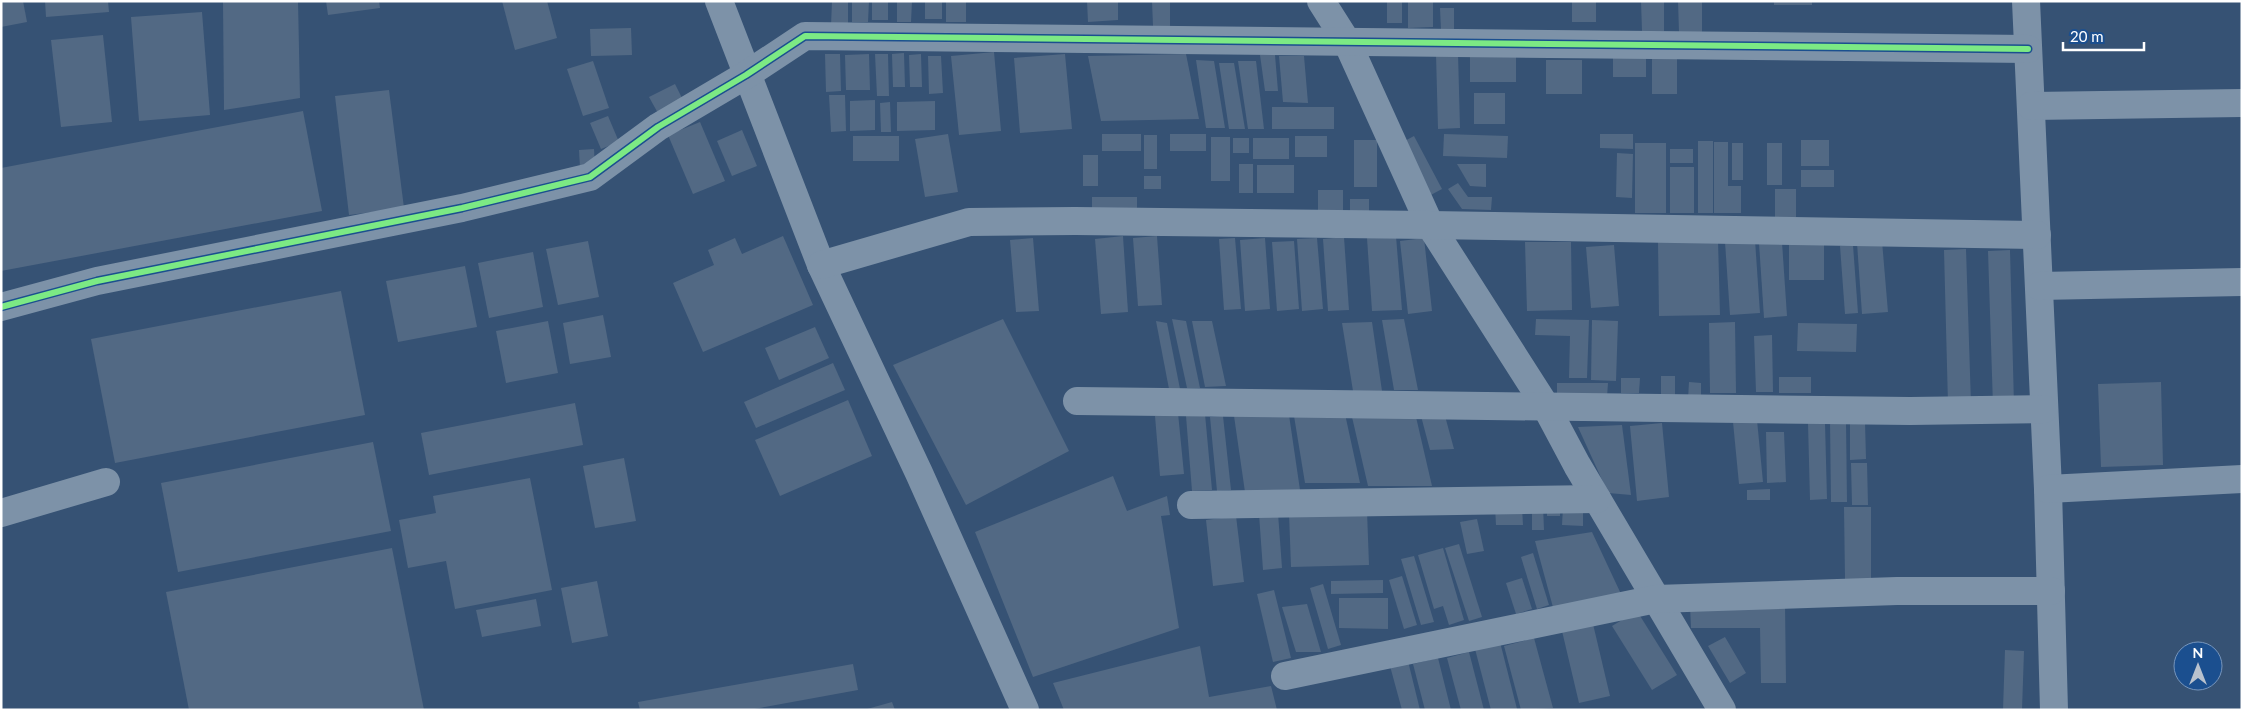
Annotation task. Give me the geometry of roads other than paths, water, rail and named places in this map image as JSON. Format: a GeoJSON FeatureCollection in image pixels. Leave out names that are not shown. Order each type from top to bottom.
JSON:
{"type":"FeatureCollection","features":[{"type":"Feature","properties":{"kind":"street"},"geometry":{"type":"LineString","coordinates":[[718,1],[821,265],[1025,710]]}},
{"type":"Feature","properties":{"kind":"street"},"geometry":{"type":"LineString","coordinates":[[1320,1],[1348,42],[1430,225],[1545,405],[1597,499],[1722,710]]}},
{"type":"Feature","properties":{"kind":"street"},"geometry":{"type":"LineString","coordinates":[[2026,1],[2048,489],[2054,710]]}},
{"type":"Feature","properties":{"kind":"street"},"geometry":{"type":"LineString","coordinates":[[1,307],[97,281],[462,208],[590,177],[658,127],[746,75],[805,36],[2028,49]]}},
{"type":"Feature","properties":{"kind":"street"},"geometry":{"type":"LineString","coordinates":[[2031,106],[2242,103]]}},
{"type":"Feature","properties":{"kind":"street"},"geometry":{"type":"LineString","coordinates":[[821,265],[969,222],[1075,221],[1430,225],[2037,235]]}},
{"type":"Feature","properties":{"kind":"street"},"geometry":{"type":"LineString","coordinates":[[2039,286],[2242,282]]}},
{"type":"Feature","properties":{"kind":"street"},"geometry":{"type":"LineString","coordinates":[[1077,401],[1545,405],[1910,411],[2044,409]]}},
{"type":"Feature","properties":{"kind":"street"},"geometry":{"type":"LineString","coordinates":[[2048,489],[2242,480]]}},
{"type":"Feature","properties":{"kind":"street"},"geometry":{"type":"LineString","coordinates":[[1,513],[106,482]]}},
{"type":"Feature","properties":{"kind":"street"},"geometry":{"type":"LineString","coordinates":[[1191,505],[1597,499]]}},
{"type":"Feature","properties":{"kind":"street"},"geometry":{"type":"LineString","coordinates":[[1285,676],[1656,599],[1897,591],[2051,591]]}}]}
